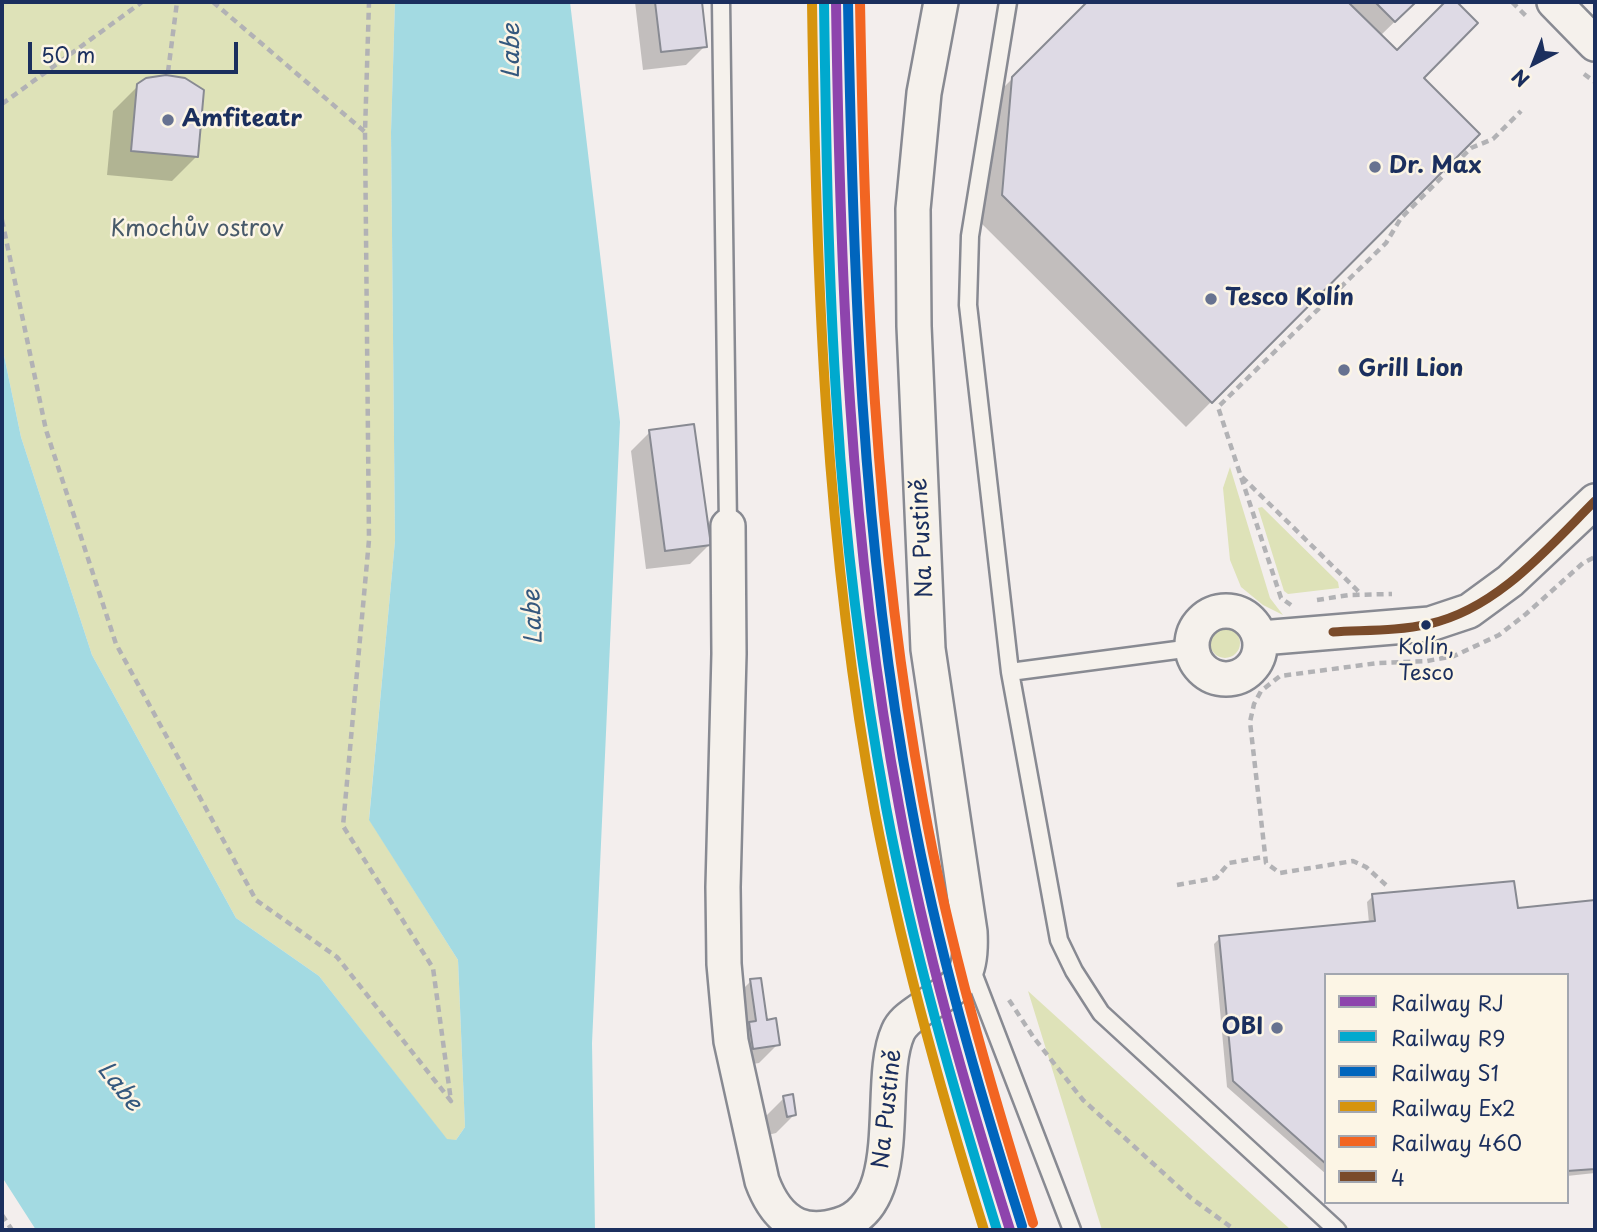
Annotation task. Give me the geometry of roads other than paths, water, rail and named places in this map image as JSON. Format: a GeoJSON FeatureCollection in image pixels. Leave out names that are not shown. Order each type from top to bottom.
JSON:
{"type":"FeatureCollection","features":[{"type":"Feature","properties":{"kind":"street","name":"Na Pustině"},"geometry":{"type":"LineString","coordinates":[[727,526],[729,654],[723,887],[724,964],[732,1041],[762,1181],[777,1211],[788,1221],[801,1227],[829,1228],[856,1217],[869,1202],[878,1185],[885,1158],[889,1077],[897,1032],[908,1018],[961,982],[970,964],[970,932],[928,649],[914,326],[913,209],[923,93],[941,2]]}},
{"type":"Feature","properties":{"kind":"street"},"geometry":{"type":"LineString","coordinates":[[1554,2],[1595,44]]}},
{"type":"Feature","properties":{"kind":"street"},"geometry":{"type":"LineString","coordinates":[[1261,638],[1430,624],[1469,611],[1510,581],[1595,501]]}},
{"type":"Feature","properties":{"kind":"street"},"geometry":{"type":"LineString","coordinates":[[1231,610],[1250,620],[1261,638],[1261,649],[1252,668],[1234,679],[1211,676],[1195,659],[1192,648],[1196,628],[1202,620],[1220,611],[1231,610]]}},
{"type":"Feature","properties":{"kind":"lane"},"geometry":{"type":"LineString","coordinates":[[721,2],[727,526]]}},
{"type":"Feature","properties":{"kind":"lane"},"geometry":{"type":"LineString","coordinates":[[1008,2],[970,236],[968,305],[1010,672],[1059,940],[1074,971],[1101,1013],[1337,1230]]}},
{"type":"Feature","properties":{"kind":"lane"},"geometry":{"type":"LineString","coordinates":[[1010,672],[1192,648]]}},
{"type":"Feature","properties":{"kind":"lane"},"geometry":{"type":"LineString","coordinates":[[970,964],[1072,1230]]}},
{"type":"Feature","properties":{"kind":"water","name":"Labe"},"geometry":{"type":"Polygon","coordinates":[[[395,2],[570,2],[620,422],[592,1043],[595,1230],[36,1230],[2,1177],[2,346],[21,437],[92,655],[236,918],[319,976],[447,1139],[456,1140],[465,1127],[458,960],[369,820],[395,541],[391,132],[395,2]]]}},
{"type":"Feature","properties":{"kind":"rail line","name":"Ex2"},"geometry":{"type":"LineString","coordinates":[[812,2],[816,206],[826,409],[834,510],[858,712],[875,813],[910,971],[984,1230]]}},
{"type":"Feature","properties":{"kind":"rail line","name":"R9"},"geometry":{"type":"LineString","coordinates":[[824,2],[828,206],[840,459],[869,708],[886,807],[909,914],[950,1073],[997,1230]]}},
{"type":"Feature","properties":{"kind":"rail line","name":"RJ"},"geometry":{"type":"LineString","coordinates":[[836,2],[840,204],[850,406],[858,506],[882,706],[909,860],[934,967],[962,1072],[1010,1230]]}},
{"type":"Feature","properties":{"kind":"rail line","name":"S1"},"geometry":{"type":"LineString","coordinates":[[848,2],[853,204],[863,405],[870,505],[894,704],[933,911],[974,1069],[1022,1226]]}},
{"type":"Feature","properties":{"kind":"rail line","name":"460"},"geometry":{"type":"LineString","coordinates":[[860,2],[865,203],[875,403],[893,602],[906,702],[945,908],[986,1066],[1033,1223]]}},
{"type":"Feature","properties":{"kind":"place","name":"Amfiteatr"},"geometry":{"type":"Point","coordinates":[168,120]}},
{"type":"Feature","properties":{"kind":"place","name":"Dr. Max"},"geometry":{"type":"Point","coordinates":[1375,167]}},
{"type":"Feature","properties":{"kind":"place","name":"Tesco Kolín"},"geometry":{"type":"Point","coordinates":[1211,299]}},
{"type":"Feature","properties":{"kind":"place","name":"Grill Lion"},"geometry":{"type":"Point","coordinates":[1344,370]}},
{"type":"Feature","properties":{"kind":"place","name":"Kolín, Tesco"},"geometry":{"type":"Point","coordinates":[1426,625]}},
{"type":"Feature","properties":{"kind":"place","name":"OBI"},"geometry":{"type":"Point","coordinates":[1277,1028]}},
{"type":"Feature","properties":{"kind":"park label","name":"Kmochův ostrov"},"geometry":{"type":"Point","coordinates":[197,230]}}]}
